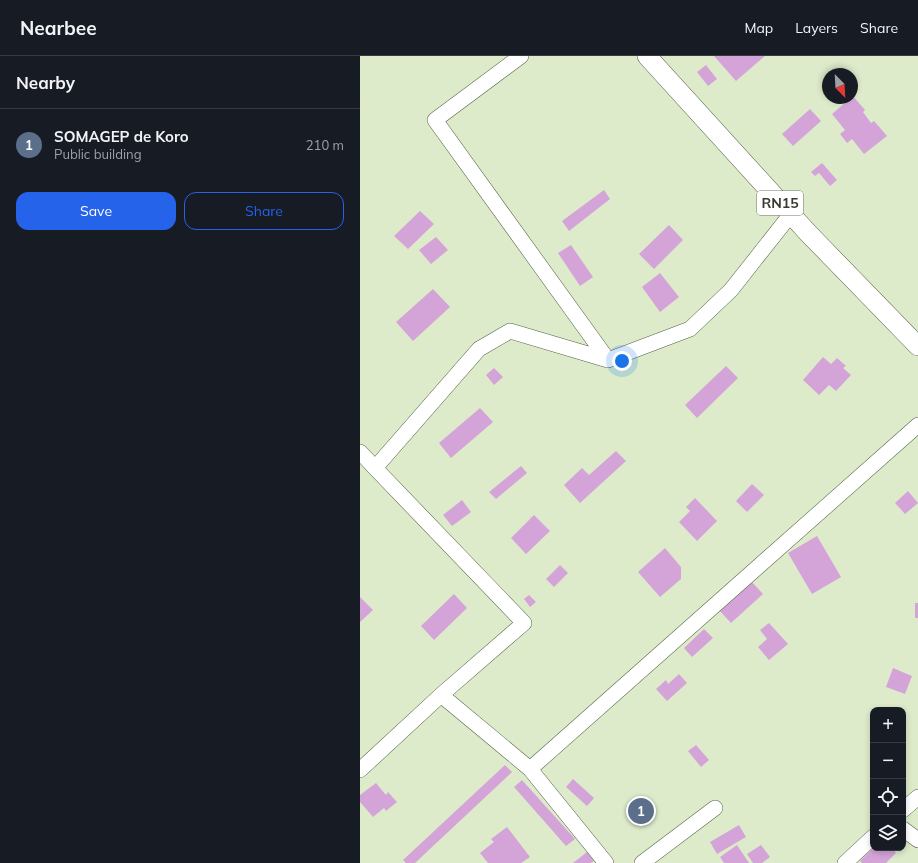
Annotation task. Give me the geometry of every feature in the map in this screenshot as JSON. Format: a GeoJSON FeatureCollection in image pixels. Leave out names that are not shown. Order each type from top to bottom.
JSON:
{"type":"FeatureCollection","features":[{"type":"Feature","properties":{"kind":"main road","name":"RN15"},"geometry":{"type":"LineString","coordinates":[[647,56],[791,214],[918,346]]}},
{"type":"Feature","properties":{"kind":"street"},"geometry":{"type":"LineString","coordinates":[[521,56],[435,120],[608,360]]}},
{"type":"Feature","properties":{"kind":"street"},"geometry":{"type":"LineString","coordinates":[[375,468],[479,348],[510,330],[608,360],[690,329],[731,290],[791,214]]}},
{"type":"Feature","properties":{"kind":"street"},"geometry":{"type":"LineString","coordinates":[[530,769],[918,425]]}},
{"type":"Feature","properties":{"kind":"street"},"geometry":{"type":"LineString","coordinates":[[360,452],[524,622],[441,695],[360,770]]}},
{"type":"Feature","properties":{"kind":"street"},"geometry":{"type":"LineString","coordinates":[[441,695],[530,769],[606,863]]}},
{"type":"Feature","properties":{"kind":"street"},"geometry":{"type":"LineString","coordinates":[[906,807],[918,797]]}},
{"type":"Feature","properties":{"kind":"street"},"geometry":{"type":"LineString","coordinates":[[642,863],[715,808]]}},
{"type":"Feature","properties":{"kind":"street"},"geometry":{"type":"LineString","coordinates":[[906,831],[918,840]]}},
{"type":"Feature","properties":{"kind":"street"},"geometry":{"type":"LineString","coordinates":[[845,863],[870,840]]}},
{"type":"Feature","properties":{"kind":"building"},"geometry":{"type":"Polygon","coordinates":[[[714,56],[765,56],[736,81],[714,56]]]}},
{"type":"Feature","properties":{"kind":"building"},"geometry":{"type":"Polygon","coordinates":[[[706,65],[717,79],[708,86],[697,72],[706,65]]]}},
{"type":"Feature","properties":{"kind":"building"},"geometry":{"type":"Polygon","coordinates":[[[858,102],[865,110],[863,112],[871,123],[874,121],[887,136],[864,154],[852,139],[847,143],[840,134],[845,130],[832,114],[844,104],[858,104],[858,102]]]}},
{"type":"Feature","properties":{"kind":"building"},"geometry":{"type":"Polygon","coordinates":[[[810,109],[821,121],[793,146],[782,134],[810,109]]]}},
{"type":"Feature","properties":{"kind":"building"},"geometry":{"type":"Polygon","coordinates":[[[822,163],[837,180],[830,186],[819,173],[815,176],[811,172],[822,163]]]}},
{"type":"Feature","properties":{"kind":"building"},"geometry":{"type":"Polygon","coordinates":[[[604,190],[610,199],[569,231],[562,221],[604,190]]]}},
{"type":"Feature","properties":{"kind":"building"},"geometry":{"type":"Polygon","coordinates":[[[420,211],[434,224],[408,249],[394,236],[420,211]]]}},
{"type":"Feature","properties":{"kind":"building"},"geometry":{"type":"Polygon","coordinates":[[[669,225],[683,240],[654,269],[639,254],[669,225]]]}},
{"type":"Feature","properties":{"kind":"building"},"geometry":{"type":"Polygon","coordinates":[[[436,237],[448,250],[431,264],[419,250],[436,237]]]}},
{"type":"Feature","properties":{"kind":"building"},"geometry":{"type":"Polygon","coordinates":[[[571,245],[593,277],[580,286],[558,253],[571,245]]]}},
{"type":"Feature","properties":{"kind":"building"},"geometry":{"type":"Polygon","coordinates":[[[660,273],[679,297],[660,312],[642,287],[660,273]]]}},
{"type":"Feature","properties":{"kind":"building"},"geometry":{"type":"Polygon","coordinates":[[[433,289],[450,307],[413,341],[396,322],[433,289]]]}},
{"type":"Feature","properties":{"kind":"building"},"geometry":{"type":"Polygon","coordinates":[[[823,357],[831,364],[837,358],[846,366],[843,368],[851,375],[836,391],[829,385],[819,395],[803,380],[823,357]]]}},
{"type":"Feature","properties":{"kind":"building"},"geometry":{"type":"Polygon","coordinates":[[[726,366],[738,378],[697,418],[685,405],[726,366]]]}},
{"type":"Feature","properties":{"kind":"building"},"geometry":{"type":"Polygon","coordinates":[[[494,368],[503,377],[494,385],[486,375],[494,368]]]}},
{"type":"Feature","properties":{"kind":"building"},"geometry":{"type":"Polygon","coordinates":[[[480,408],[493,422],[451,458],[439,443],[480,408]]]}},
{"type":"Feature","properties":{"kind":"building"},"geometry":{"type":"Polygon","coordinates":[[[616,451],[626,461],[580,503],[564,485],[582,468],[589,475],[616,451]]]}},
{"type":"Feature","properties":{"kind":"building"},"geometry":{"type":"Polygon","coordinates":[[[521,466],[527,473],[496,499],[489,492],[521,466]]]}},
{"type":"Feature","properties":{"kind":"building"},"geometry":{"type":"Polygon","coordinates":[[[752,484],[764,495],[747,512],[736,501],[752,484]]]}},
{"type":"Feature","properties":{"kind":"building"},"geometry":{"type":"Polygon","coordinates":[[[908,491],[918,503],[905,514],[895,503],[908,491]]]}},
{"type":"Feature","properties":{"kind":"building"},"geometry":{"type":"Polygon","coordinates":[[[695,498],[717,521],[697,541],[679,522],[690,511],[686,507],[695,498]]]}},
{"type":"Feature","properties":{"kind":"building"},"geometry":{"type":"Polygon","coordinates":[[[462,500],[471,512],[452,526],[443,515],[462,500]]]}},
{"type":"Feature","properties":{"kind":"building"},"geometry":{"type":"Polygon","coordinates":[[[534,515],[550,531],[526,554],[511,538],[534,515]]]}},
{"type":"Feature","properties":{"kind":"building"},"geometry":{"type":"Polygon","coordinates":[[[817,536],[841,577],[812,594],[788,553],[817,536]]]}},
{"type":"Feature","properties":{"kind":"building"},"geometry":{"type":"Polygon","coordinates":[[[665,548],[681,567],[681,579],[660,597],[638,572],[665,548]]]}},
{"type":"Feature","properties":{"kind":"building"},"geometry":{"type":"Polygon","coordinates":[[[560,565],[568,573],[554,587],[546,579],[560,565]]]}},
{"type":"Feature","properties":{"kind":"building"},"geometry":{"type":"Polygon","coordinates":[[[751,581],[763,594],[731,623],[719,610],[751,581]]]}},
{"type":"Feature","properties":{"kind":"building"},"geometry":{"type":"Polygon","coordinates":[[[454,594],[467,608],[434,640],[421,626],[454,594]]]}},
{"type":"Feature","properties":{"kind":"building"},"geometry":{"type":"Polygon","coordinates":[[[529,595],[536,602],[530,607],[524,599],[529,595]]]}},
{"type":"Feature","properties":{"kind":"building"},"geometry":{"type":"Polygon","coordinates":[[[360,597],[373,610],[360,622],[360,597]]]}},
{"type":"Feature","properties":{"kind":"building"},"geometry":{"type":"Polygon","coordinates":[[[915,603],[918,603],[918,618],[915,618],[915,603]]]}},
{"type":"Feature","properties":{"kind":"building"},"geometry":{"type":"Polygon","coordinates":[[[769,623],[788,644],[769,660],[758,647],[767,639],[760,630],[769,623]]]}},
{"type":"Feature","properties":{"kind":"building"},"geometry":{"type":"Polygon","coordinates":[[[704,629],[713,638],[692,657],[684,648],[704,629]]]}},
{"type":"Feature","properties":{"kind":"building"},"geometry":{"type":"Polygon","coordinates":[[[893,668],[912,676],[905,694],[886,687],[893,668]]]}},
{"type":"Feature","properties":{"kind":"building"},"geometry":{"type":"Polygon","coordinates":[[[679,674],[687,683],[667,701],[656,689],[666,680],[668,684],[679,674]]]}},
{"type":"Feature","properties":{"kind":"building"},"geometry":{"type":"Polygon","coordinates":[[[696,745],[709,760],[701,767],[688,751],[696,745]]]}},
{"type":"Feature","properties":{"kind":"building"},"geometry":{"type":"Polygon","coordinates":[[[505,765],[512,772],[415,863],[406,863],[403,860],[505,765]]]}},
{"type":"Feature","properties":{"kind":"building"},"geometry":{"type":"Polygon","coordinates":[[[573,779],[594,798],[587,806],[566,787],[573,779]]]}},
{"type":"Feature","properties":{"kind":"building"},"geometry":{"type":"Polygon","coordinates":[[[522,780],[575,839],[566,846],[514,787],[522,780]]]}},
{"type":"Feature","properties":{"kind":"building"},"geometry":{"type":"Polygon","coordinates":[[[376,783],[386,795],[388,792],[397,802],[386,811],[384,808],[373,817],[360,802],[360,795],[376,783]]]}},
{"type":"Feature","properties":{"kind":"building"},"geometry":{"type":"Polygon","coordinates":[[[739,825],[746,837],[717,854],[710,842],[739,825]]]}},
{"type":"Feature","properties":{"kind":"building"},"geometry":{"type":"Polygon","coordinates":[[[507,827],[530,857],[521,863],[488,863],[480,853],[494,842],[491,839],[507,827]]]}},
{"type":"Feature","properties":{"kind":"building"},"geometry":{"type":"Polygon","coordinates":[[[737,845],[749,863],[724,863],[720,857],[737,845]]]}},
{"type":"Feature","properties":{"kind":"building"},"geometry":{"type":"Polygon","coordinates":[[[761,845],[770,857],[762,863],[753,863],[747,854],[761,845]]]}},
{"type":"Feature","properties":{"kind":"building"},"geometry":{"type":"Polygon","coordinates":[[[870,851],[894,851],[896,853],[886,863],[862,863],[860,861],[870,851]]]}},
{"type":"Feature","properties":{"kind":"building"},"geometry":{"type":"Polygon","coordinates":[[[587,852],[594,861],[591,863],[573,863],[587,852]]]}},
{"type":"Feature","properties":{"kind":"place","name":"SOMAGEP de Koro"},"geometry":{"type":"Point","coordinates":[641,811]}}]}
